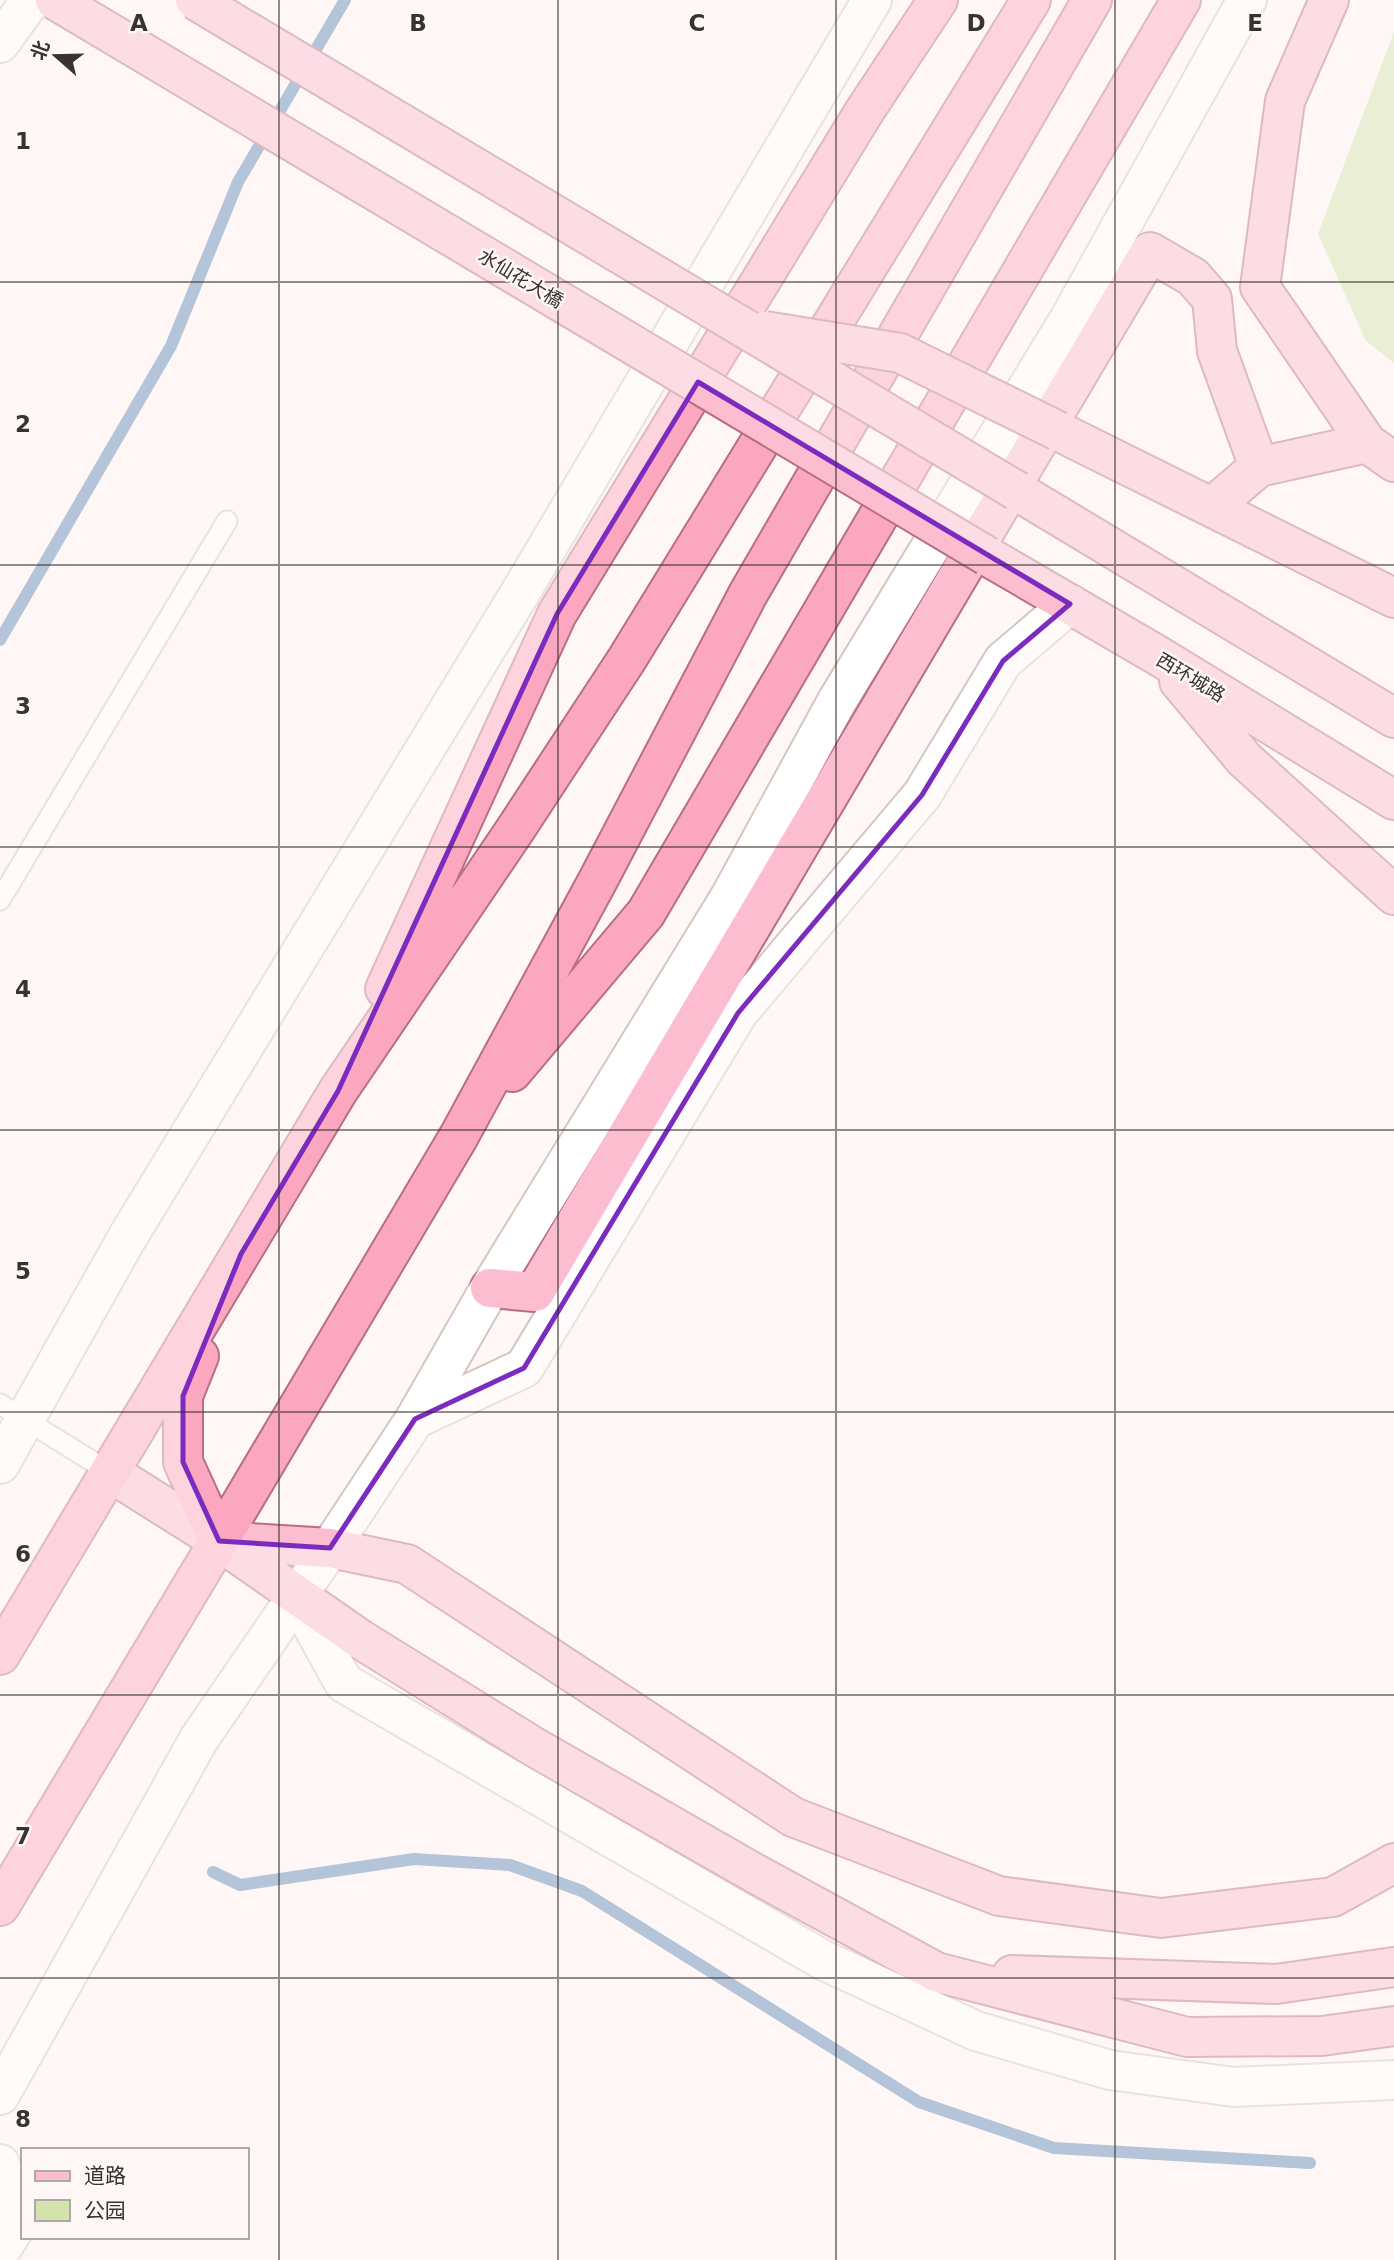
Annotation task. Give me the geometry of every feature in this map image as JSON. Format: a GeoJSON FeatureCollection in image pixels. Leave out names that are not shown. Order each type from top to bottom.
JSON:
{"type":"FeatureCollection","features":[{"type":"Feature","properties":{"kind":"highway"},"geometry":{"type":"LineString","coordinates":[[338,1091],[557,614],[864,112],[938,0]]}},
{"type":"Feature","properties":{"kind":"highway"},"geometry":{"type":"LineString","coordinates":[[0,1655],[338,1091],[627,659],[1031,0]]}},
{"type":"Feature","properties":{"kind":"highway"},"geometry":{"type":"LineString","coordinates":[[0,1906],[459,1136],[597,882],[748,594],[1092,0]]}},
{"type":"Feature","properties":{"kind":"highway"},"geometry":{"type":"LineString","coordinates":[[459,1136],[646,914],[1181,0]]}},
{"type":"Feature","properties":{"kind":"highway"},"geometry":{"type":"LineString","coordinates":[[219,1541],[183,1462],[183,1396],[241,1254]]}},
{"type":"Feature","properties":{"kind":"main road","name":"水仙花大橋"},"geometry":{"type":"LineString","coordinates":[[55,0],[987,556]]}},
{"type":"Feature","properties":{"kind":"main road"},"geometry":{"type":"LineString","coordinates":[[195,0],[1394,718]]}},
{"type":"Feature","properties":{"kind":"main road"},"geometry":{"type":"LineString","coordinates":[[1212,507],[1259,467],[1380,453],[1260,287],[1284,101],[1329,0]]}},
{"type":"Feature","properties":{"kind":"main road"},"geometry":{"type":"LineString","coordinates":[[490,1288],[535,1292],[1150,252],[1193,277],[1212,299],[1217,351],[1259,467]]}},
{"type":"Feature","properties":{"kind":"main road"},"geometry":{"type":"LineString","coordinates":[[743,328],[900,353],[1394,598]]}},
{"type":"Feature","properties":{"kind":"main road","name":"西环城路"},"geometry":{"type":"LineString","coordinates":[[987,556],[1157,655],[1394,800]]}},
{"type":"Feature","properties":{"kind":"main road"},"geometry":{"type":"LineString","coordinates":[[1157,655],[1244,759],[1394,895]]}},
{"type":"Feature","properties":{"kind":"main road"},"geometry":{"type":"LineString","coordinates":[[111,1473],[219,1541],[360,1639],[534,1746],[756,1874],[936,1972],[1187,2037],[1322,2036],[1394,2026]]}},
{"type":"Feature","properties":{"kind":"main road"},"geometry":{"type":"LineString","coordinates":[[219,1541],[330,1548],[407,1564],[793,1817],[999,1896],[1161,1918],[1332,1897],[1394,1863]]}},
{"type":"Feature","properties":{"kind":"main road"},"geometry":{"type":"LineString","coordinates":[[936,1972],[1276,1984],[1394,1967]]}},
{"type":"Feature","properties":{"kind":"street"},"geometry":{"type":"LineString","coordinates":[[0,43],[31,0]]}},
{"type":"Feature","properties":{"kind":"street"},"geometry":{"type":"LineString","coordinates":[[0,1464],[13,1411],[128,1238],[527,581],[872,0]]}},
{"type":"Feature","properties":{"kind":"street"},"geometry":{"type":"LineString","coordinates":[[0,2095],[199,1739],[415,1419],[490,1288],[730,897],[837,701],[1070,318],[1247,0]]}},
{"type":"Feature","properties":{"kind":"street"},"geometry":{"type":"LineString","coordinates":[[415,1419],[524,1368],[738,1013],[922,795],[1003,662],[1070,604]]}},
{"type":"Feature","properties":{"kind":"street"},"geometry":{"type":"LineString","coordinates":[[296,1596],[344,1682],[822,1960],[976,2031],[1110,2070],[1234,2087],[1394,2080]]}},
{"type":"Feature","properties":{"kind":"street"},"geometry":{"type":"LineString","coordinates":[[0,2164],[21,2218],[0,2251]]}},
{"type":"Feature","properties":{"kind":"lane"},"geometry":{"type":"LineString","coordinates":[[0,900],[227,521]]}},
{"type":"Feature","properties":{"kind":"lane"},"geometry":{"type":"LineString","coordinates":[[13,1411],[111,1473]]}},
{"type":"Feature","properties":{"kind":"highlighted area"},"geometry":{"type":"Polygon","coordinates":[[[698,382],[1070,604],[1003,661],[922,795],[738,1013],[524,1368],[415,1419],[330,1548],[219,1541],[183,1462],[183,1396],[241,1254],[338,1091],[557,614],[698,382]]]}},
{"type":"Feature","properties":{"kind":"green space"},"geometry":{"type":"Polygon","coordinates":[[[1394,32],[1394,363],[1366,341],[1318,234],[1394,32]]]}},
{"type":"Feature","properties":{"kind":"waterway"},"geometry":{"type":"LineString","coordinates":[[0,640],[171,346],[238,182],[345,0]]}},
{"type":"Feature","properties":{"kind":"waterway"},"geometry":{"type":"LineString","coordinates":[[213,1872],[240,1885],[414,1859],[510,1865],[582,1891],[919,2102],[1054,2148],[1310,2163]]}}]}
